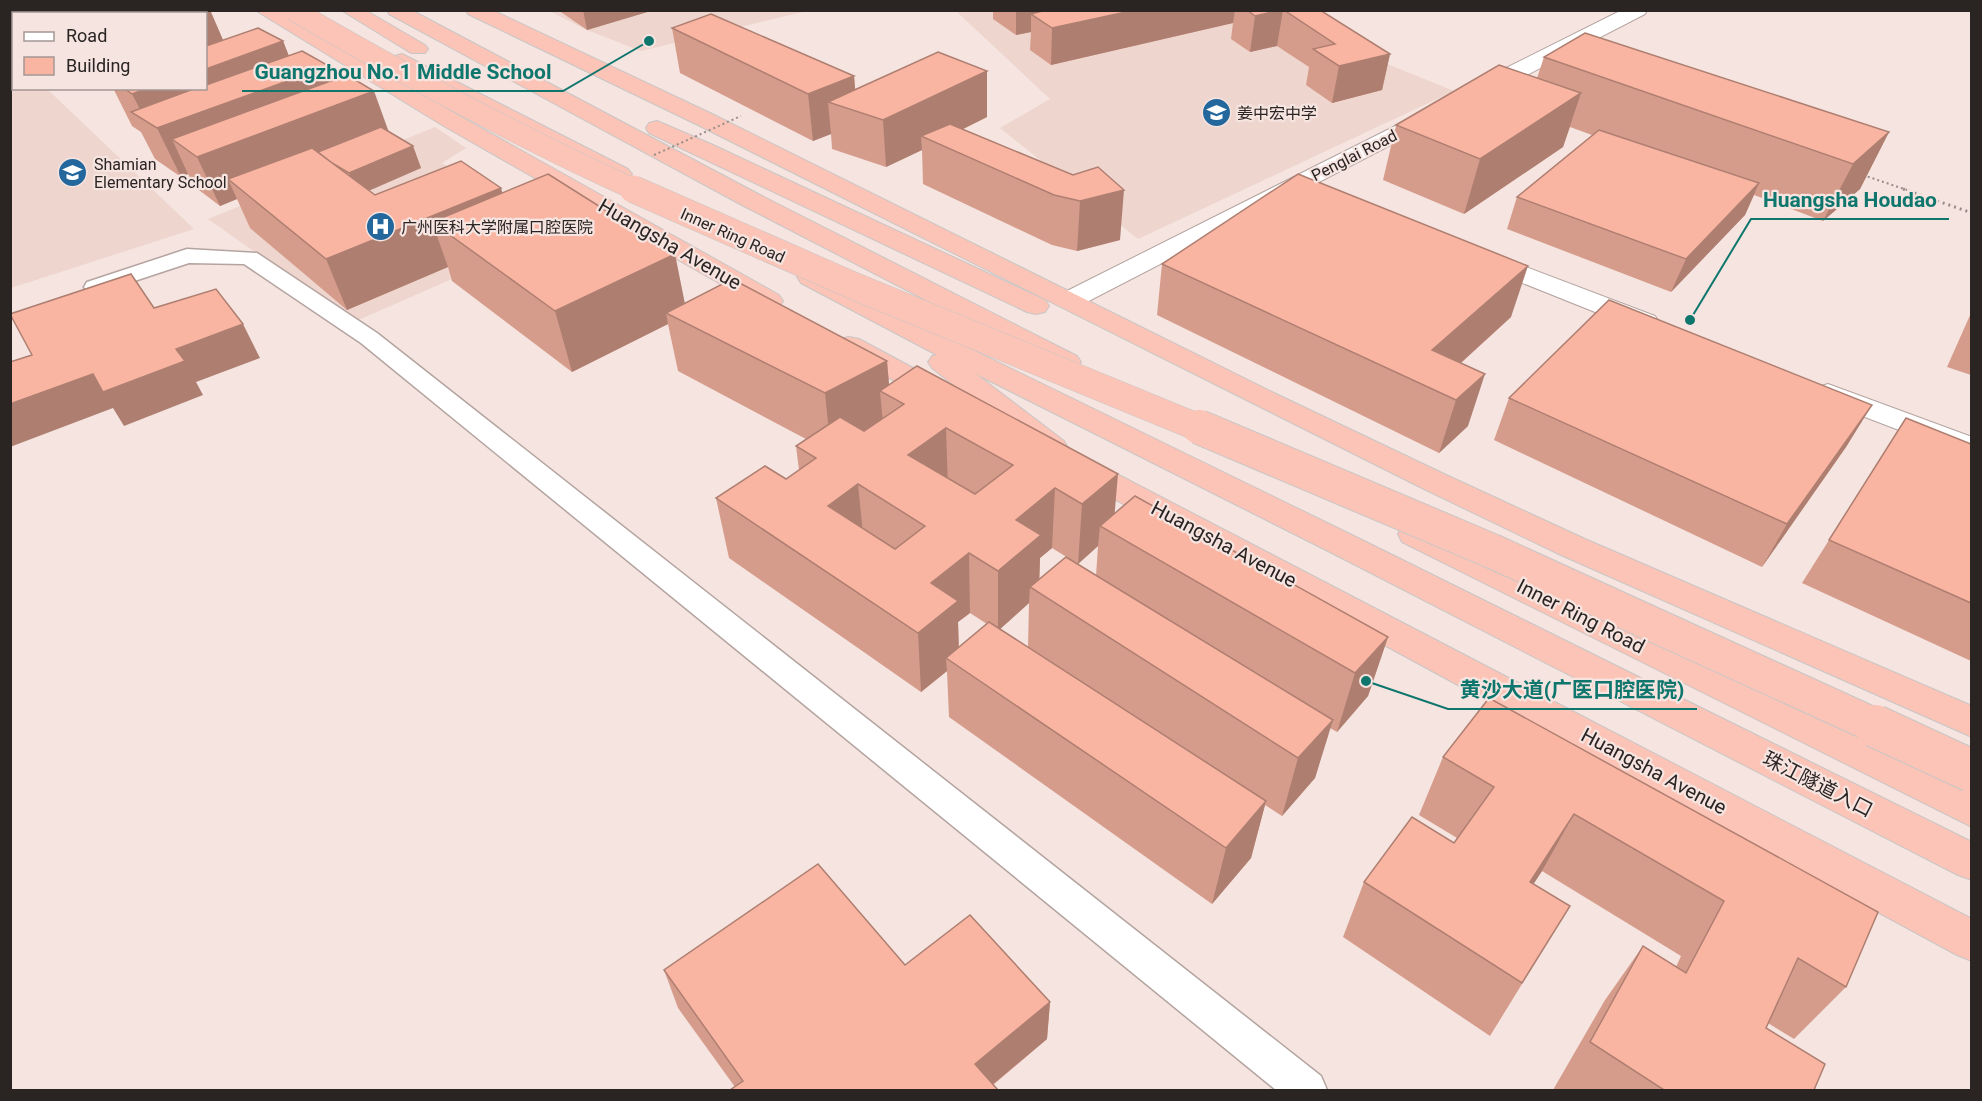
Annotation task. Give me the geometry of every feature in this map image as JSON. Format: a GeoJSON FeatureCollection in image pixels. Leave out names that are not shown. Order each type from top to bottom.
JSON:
{"type":"FeatureCollection","features":[{"type":"Feature","properties":{"kind":"highway","name":"Huangsha Avenue"},"geometry":{"type":"LineString","coordinates":[[264,10],[450,120],[793,314]]}},
{"type":"Feature","properties":{"kind":"highway","name":"Inner Ring Road"},"geometry":{"type":"LineString","coordinates":[[293,10],[491,122],[717,229],[1238,442],[1398,511],[1646,620],[1971,771]]}},
{"type":"Feature","properties":{"kind":"highway"},"geometry":{"type":"LineString","coordinates":[[314,10],[429,75],[558,140],[883,317],[1079,468]]}},
{"type":"Feature","properties":{"kind":"highway"},"geometry":{"type":"LineString","coordinates":[[350,10],[511,103],[558,140]]}},
{"type":"Feature","properties":{"kind":"highway","name":"Inner Ring Road"},"geometry":{"type":"LineString","coordinates":[[396,10],[629,136],[997,327],[1971,810]]}},
{"type":"Feature","properties":{"kind":"highway"},"geometry":{"type":"LineString","coordinates":[[474,10],[714,124],[1266,400],[1573,546],[1971,722]]}},
{"type":"Feature","properties":{"kind":"highway"},"geometry":{"type":"LineString","coordinates":[[474,52],[655,127],[748,169],[948,267],[1066,320],[1266,400]]}},
{"type":"Feature","properties":{"kind":"highway","name":"珠江隧道入口"},"geometry":{"type":"LineString","coordinates":[[883,317],[1348,546],[1971,862]]}},
{"type":"Feature","properties":{"kind":"highway","name":"Huangsha Avenue"},"geometry":{"type":"LineString","coordinates":[[823,331],[1971,941]]}},
{"type":"Feature","properties":{"kind":"street","name":"Penglai Road"},"geometry":{"type":"LineString","coordinates":[[1070,300],[1638,10]]}},
{"type":"Feature","properties":{"kind":"street"},"geometry":{"type":"LineString","coordinates":[[1295,185],[1328,198]]}},
{"type":"Feature","properties":{"kind":"street"},"geometry":{"type":"LineString","coordinates":[[1459,249],[1667,330]]}},
{"type":"Feature","properties":{"kind":"street"},"geometry":{"type":"LineString","coordinates":[[1809,385],[1971,448]]}},
{"type":"Feature","properties":{"kind":"lane"},"geometry":{"type":"LineString","coordinates":[[66,297],[188,256],[249,258],[369,338],[1307,1090]]}},
{"type":"Feature","properties":{"kind":"path"},"geometry":{"type":"LineString","coordinates":[[1860,174],[1971,213]]}},
{"type":"Feature","properties":{"kind":"shaded area"},"geometry":{"type":"Polygon","coordinates":[[[549,11],[807,11],[641,51],[587,30],[549,11]]]}},
{"type":"Feature","properties":{"kind":"shaded area","name":"姜中宏中学"},"geometry":{"type":"Polygon","coordinates":[[[956,11],[1256,11],[1454,91],[1138,239],[1000,128],[1050,99],[956,11]]]}},
{"type":"Feature","properties":{"kind":"shaded area","name":"Shamian Elementary School"},"geometry":{"type":"Polygon","coordinates":[[[10,53],[12,55],[12,90],[48,90],[194,229],[11,288],[10,53]]]}},
{"type":"Feature","properties":{"kind":"shaded area","name":"广州医科大学附属口腔医院"},"geometry":{"type":"Polygon","coordinates":[[[435,127],[466,148],[442,163],[552,235],[354,322],[208,219],[435,127]]]}},
{"type":"Feature","properties":{"kind":"building"},"geometry":{"type":"Polygon","coordinates":[[[79,10],[188,10],[184,12],[82,12],[79,10]]]}},
{"type":"Feature","properties":{"kind":"building"},"geometry":{"type":"Polygon","coordinates":[[[1046,10],[1135,10],[1052,28],[1031,14],[1046,10]]]}},
{"type":"Feature","properties":{"kind":"building"},"geometry":{"type":"Polygon","coordinates":[[[1247,10],[1281,10],[1255,16],[1247,10]]]}},
{"type":"Feature","properties":{"kind":"building"},"geometry":{"type":"Polygon","coordinates":[[[1284,10],[1320,10],[1390,54],[1339,66],[1313,49],[1335,44],[1284,10]]]}},
{"type":"Feature","properties":{"kind":"building"},"geometry":{"type":"Polygon","coordinates":[[[711,14],[854,76],[808,94],[672,28],[711,14]]]}},
{"type":"Feature","properties":{"kind":"building"},"geometry":{"type":"Polygon","coordinates":[[[258,28],[283,41],[207,69],[207,46],[258,28]]]}},
{"type":"Feature","properties":{"kind":"building"},"geometry":{"type":"Polygon","coordinates":[[[1585,33],[1889,132],[1853,164],[1544,57],[1585,33]]]}},
{"type":"Feature","properties":{"kind":"building"},"geometry":{"type":"Polygon","coordinates":[[[302,51],[329,66],[157,128],[131,112],[191,90],[207,90],[207,85],[302,51]]]}},
{"type":"Feature","properties":{"kind":"building"},"geometry":{"type":"Polygon","coordinates":[[[938,52],[987,71],[883,120],[828,102],[938,52]]]}},
{"type":"Feature","properties":{"kind":"building"},"geometry":{"type":"Polygon","coordinates":[[[1499,65],[1581,93],[1480,159],[1396,125],[1499,65]]]}},
{"type":"Feature","properties":{"kind":"building"},"geometry":{"type":"Polygon","coordinates":[[[347,75],[374,91],[197,157],[172,139],[347,75]]]}},
{"type":"Feature","properties":{"kind":"building"},"geometry":{"type":"Polygon","coordinates":[[[127,90],[143,90],[132,94],[127,90]]]}},
{"type":"Feature","properties":{"kind":"building"},"geometry":{"type":"Polygon","coordinates":[[[950,124],[1073,175],[1098,167],[1124,190],[1080,201],[1054,195],[921,136],[950,124]]]}},
{"type":"Feature","properties":{"kind":"building"},"geometry":{"type":"Polygon","coordinates":[[[381,127],[413,146],[349,173],[318,152],[381,127]]]}},
{"type":"Feature","properties":{"kind":"building"},"geometry":{"type":"Polygon","coordinates":[[[1599,130],[1759,183],[1686,259],[1517,197],[1599,130]]]}},
{"type":"Feature","properties":{"kind":"building"},"geometry":{"type":"Polygon","coordinates":[[[312,148],[375,195],[461,161],[501,188],[326,259],[228,179],[312,148]]]}},
{"type":"Feature","properties":{"kind":"building"},"geometry":{"type":"Polygon","coordinates":[[[548,174],[675,254],[555,311],[432,222],[548,174]]]}},
{"type":"Feature","properties":{"kind":"building"},"geometry":{"type":"Polygon","coordinates":[[[1298,174],[1528,266],[1432,350],[1485,374],[1456,400],[1162,264],[1298,174]]]}},
{"type":"Feature","properties":{"kind":"building"},"geometry":{"type":"Polygon","coordinates":[[[131,274],[154,308],[216,289],[243,324],[176,349],[185,361],[103,392],[93,374],[10,404],[10,362],[32,355],[10,314],[131,274]]]}},
{"type":"Feature","properties":{"kind":"building"},"geometry":{"type":"Polygon","coordinates":[[[732,279],[887,361],[825,393],[666,313],[732,279]]]}},
{"type":"Feature","properties":{"kind":"building"},"geometry":{"type":"Polygon","coordinates":[[[1609,300],[1872,405],[1787,524],[1509,398],[1609,300]]]}},
{"type":"Feature","properties":{"kind":"building"},"geometry":{"type":"Polygon","coordinates":[[[917,366],[1118,474],[1082,504],[1055,488],[1016,520],[1041,535],[998,571],[969,553],[931,583],[958,601],[918,633],[716,498],[765,466],[786,479],[816,458],[796,446],[840,417],[864,431],[904,404],[880,391],[917,366]],[[946,428],[908,455],[975,494],[1013,465],[946,428]],[[858,484],[828,506],[895,549],[925,526],[858,484]]]}},
{"type":"Feature","properties":{"kind":"building"},"geometry":{"type":"Polygon","coordinates":[[[1906,418],[1971,444],[1971,603],[1829,540],[1906,418]]]}},
{"type":"Feature","properties":{"kind":"building"},"geometry":{"type":"Polygon","coordinates":[[[1135,496],[1388,637],[1355,673],[1100,526],[1135,496]]]}},
{"type":"Feature","properties":{"kind":"building"},"geometry":{"type":"Polygon","coordinates":[[[1066,557],[1333,720],[1298,758],[1030,587],[1066,557]]]}},
{"type":"Feature","properties":{"kind":"building"},"geometry":{"type":"Polygon","coordinates":[[[989,622],[1266,801],[1226,848],[946,658],[989,622]]]}},
{"type":"Feature","properties":{"kind":"building"},"geometry":{"type":"Polygon","coordinates":[[[1489,698],[1878,912],[1846,987],[1798,958],[1766,1028],[1825,1064],[1814,1090],[1664,1090],[1590,1042],[1643,946],[1686,973],[1724,901],[1574,814],[1530,882],[1570,906],[1522,983],[1364,882],[1412,817],[1454,843],[1494,787],[1443,757],[1489,698]]]}},
{"type":"Feature","properties":{"kind":"building"},"geometry":{"type":"Polygon","coordinates":[[[818,864],[905,965],[970,915],[1050,1002],[975,1064],[998,1090],[730,1090],[743,1081],[664,970],[818,864]]]}},
{"type":"Feature","properties":{"kind":"place","name":"Guangzhou No.1 Middle School"},"geometry":{"type":"Point","coordinates":[649,41]}},
{"type":"Feature","properties":{"kind":"place","name":"姜中宏中学"},"geometry":{"type":"Point","coordinates":[1216,113]}},
{"type":"Feature","properties":{"kind":"place","name":"Shamian Elementary School"},"geometry":{"type":"Point","coordinates":[73,173]}},
{"type":"Feature","properties":{"kind":"place","name":"广州医科大学附属口腔医院"},"geometry":{"type":"Point","coordinates":[380,227]}},
{"type":"Feature","properties":{"kind":"place","name":"Huangsha Houdao"},"geometry":{"type":"Point","coordinates":[1690,320]}},
{"type":"Feature","properties":{"kind":"place","name":"黄沙大道(广医口腔医院)"},"geometry":{"type":"Point","coordinates":[1366,681]}}]}
